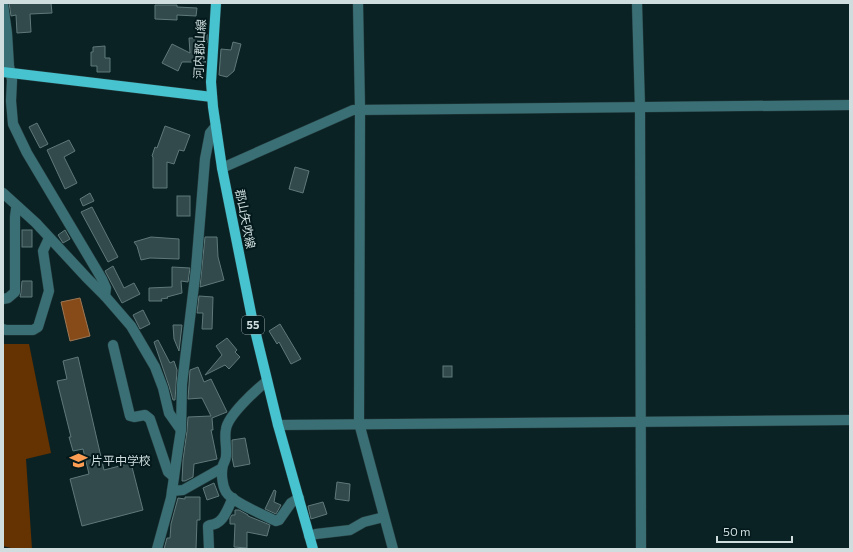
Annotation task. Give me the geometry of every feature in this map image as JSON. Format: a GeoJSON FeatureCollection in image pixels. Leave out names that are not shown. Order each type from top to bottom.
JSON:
{"type":"FeatureCollection","features":[{"type":"Feature","properties":{"kind":"main road","name":"河内郡山線"},"geometry":{"type":"LineString","coordinates":[[212,97],[211,82],[216,3]]}},
{"type":"Feature","properties":{"kind":"main road"},"geometry":{"type":"LineString","coordinates":[[7,72],[212,97]]}},
{"type":"Feature","properties":{"kind":"main road","name":"郡山矢吹線"},"geometry":{"type":"LineString","coordinates":[[212,97],[222,168],[252,318],[278,425],[313,549]]}},
{"type":"Feature","properties":{"kind":"street"},"geometry":{"type":"LineString","coordinates":[[358,3],[360,109],[359,423],[393,549]]}},
{"type":"Feature","properties":{"kind":"street"},"geometry":{"type":"LineString","coordinates":[[637,3],[640,108],[641,549]]}},
{"type":"Feature","properties":{"kind":"street"},"geometry":{"type":"LineString","coordinates":[[3,4],[7,33],[7,72],[12,80],[11,101],[13,124],[27,153],[102,279],[106,288],[105,296]]}},
{"type":"Feature","properties":{"kind":"street"},"geometry":{"type":"LineString","coordinates":[[222,168],[353,110],[360,109],[640,108],[850,105]]}},
{"type":"Feature","properties":{"kind":"street"},"geometry":{"type":"LineString","coordinates":[[156,549],[172,491],[181,430],[182,384],[195,276],[205,158],[210,133],[216,126]]}},
{"type":"Feature","properties":{"kind":"street"},"geometry":{"type":"LineString","coordinates":[[3,193],[105,296],[131,326],[155,368],[163,388],[169,413],[181,430]]}},
{"type":"Feature","properties":{"kind":"street"},"geometry":{"type":"LineString","coordinates":[[3,299],[8,298],[15,292],[14,217],[18,207]]}},
{"type":"Feature","properties":{"kind":"street"},"geometry":{"type":"LineString","coordinates":[[3,329],[33,330],[38,327],[49,291],[43,251],[49,238]]}},
{"type":"Feature","properties":{"kind":"street"},"geometry":{"type":"LineString","coordinates":[[113,345],[130,416],[134,417],[145,415],[150,419],[168,472],[174,478]]}},
{"type":"Feature","properties":{"kind":"street"},"geometry":{"type":"LineString","coordinates":[[267,381],[254,391],[228,422],[225,433],[226,458],[222,468],[224,488],[226,493],[244,506],[276,521],[279,520],[291,503],[298,498]]}},
{"type":"Feature","properties":{"kind":"street"},"geometry":{"type":"LineString","coordinates":[[278,425],[359,423],[850,420]]}},
{"type":"Feature","properties":{"kind":"street"},"geometry":{"type":"LineString","coordinates":[[172,491],[177,492],[185,490],[222,468]]}},
{"type":"Feature","properties":{"kind":"street"},"geometry":{"type":"LineString","coordinates":[[208,549],[208,526],[220,522],[233,498]]}},
{"type":"Feature","properties":{"kind":"street"},"geometry":{"type":"LineString","coordinates":[[309,536],[350,530],[364,522],[384,517]]}},
{"type":"Feature","properties":{"kind":"shaded area"},"geometry":{"type":"Polygon","coordinates":[[[80,298],[90,336],[70,341],[61,302],[80,298]]]}},
{"type":"Feature","properties":{"kind":"shaded area"},"geometry":{"type":"Polygon","coordinates":[[[3,344],[29,344],[51,453],[26,459],[32,549],[15,549],[3,546],[3,344]]]}},
{"type":"Feature","properties":{"kind":"building"},"geometry":{"type":"Polygon","coordinates":[[[9,3],[51,3],[52,13],[30,14],[31,32],[17,33],[16,15],[11,16],[9,3]]]}},
{"type":"Feature","properties":{"kind":"building"},"geometry":{"type":"Polygon","coordinates":[[[155,5],[177,5],[177,7],[197,8],[196,16],[177,15],[177,20],[155,19],[155,5]]]}},
{"type":"Feature","properties":{"kind":"building"},"geometry":{"type":"Polygon","coordinates":[[[197,31],[207,34],[207,43],[204,43],[203,60],[206,62],[182,62],[178,71],[162,63],[172,44],[190,53],[189,38],[197,38],[197,31]]]}},
{"type":"Feature","properties":{"kind":"building"},"geometry":{"type":"Polygon","coordinates":[[[233,42],[241,44],[234,71],[227,77],[219,75],[221,49],[231,50],[233,42]]]}},
{"type":"Feature","properties":{"kind":"building"},"geometry":{"type":"Polygon","coordinates":[[[105,46],[105,58],[110,58],[110,72],[97,72],[97,66],[91,66],[91,52],[93,52],[93,47],[105,46]]]}},
{"type":"Feature","properties":{"kind":"building"},"geometry":{"type":"Polygon","coordinates":[[[37,123],[48,144],[40,148],[29,127],[37,123]]]}},
{"type":"Feature","properties":{"kind":"building"},"geometry":{"type":"Polygon","coordinates":[[[165,126],[190,135],[184,151],[179,150],[174,164],[167,162],[167,188],[153,188],[152,156],[155,147],[157,148],[165,126]]]}},
{"type":"Feature","properties":{"kind":"building"},"geometry":{"type":"Polygon","coordinates":[[[69,140],[75,151],[64,157],[77,183],[65,189],[47,150],[69,140]]]}},
{"type":"Feature","properties":{"kind":"building"},"geometry":{"type":"Polygon","coordinates":[[[295,167],[309,171],[303,193],[289,189],[295,167]]]}},
{"type":"Feature","properties":{"kind":"building"},"geometry":{"type":"Polygon","coordinates":[[[90,193],[94,201],[83,206],[80,199],[90,193]]]}},
{"type":"Feature","properties":{"kind":"building"},"geometry":{"type":"Polygon","coordinates":[[[177,196],[190,196],[190,216],[177,216],[177,196]]]}},
{"type":"Feature","properties":{"kind":"building"},"geometry":{"type":"Polygon","coordinates":[[[92,207],[118,257],[108,262],[81,212],[92,207]]]}},
{"type":"Feature","properties":{"kind":"building"},"geometry":{"type":"Polygon","coordinates":[[[22,230],[32,230],[32,247],[22,247],[22,230]]]}},
{"type":"Feature","properties":{"kind":"building"},"geometry":{"type":"Polygon","coordinates":[[[65,230],[70,239],[63,243],[58,235],[65,230]]]}},
{"type":"Feature","properties":{"kind":"building"},"geometry":{"type":"Polygon","coordinates":[[[151,237],[179,239],[179,259],[150,258],[141,260],[137,246],[134,242],[151,237]]]}},
{"type":"Feature","properties":{"kind":"building"},"geometry":{"type":"Polygon","coordinates":[[[205,237],[217,237],[218,257],[224,280],[200,287],[205,237]]]}},
{"type":"Feature","properties":{"kind":"building"},"geometry":{"type":"Polygon","coordinates":[[[113,266],[124,288],[134,283],[140,294],[122,303],[105,271],[113,266]]]}},
{"type":"Feature","properties":{"kind":"building"},"geometry":{"type":"Polygon","coordinates":[[[172,267],[190,268],[188,282],[181,281],[182,293],[161,299],[162,301],[149,301],[149,288],[172,287],[172,267]]]}},
{"type":"Feature","properties":{"kind":"building"},"geometry":{"type":"Polygon","coordinates":[[[22,281],[32,281],[32,297],[20,297],[22,281]]]}},
{"type":"Feature","properties":{"kind":"building"},"geometry":{"type":"Polygon","coordinates":[[[199,296],[213,297],[212,329],[202,329],[203,313],[197,313],[199,296]]]}},
{"type":"Feature","properties":{"kind":"building"},"geometry":{"type":"Polygon","coordinates":[[[143,310],[150,324],[140,329],[133,315],[143,310]]]}},
{"type":"Feature","properties":{"kind":"building"},"geometry":{"type":"Polygon","coordinates":[[[280,324],[301,359],[291,364],[279,342],[277,344],[269,331],[280,324]]]}},
{"type":"Feature","properties":{"kind":"building"},"geometry":{"type":"Polygon","coordinates":[[[173,325],[182,325],[179,351],[174,339],[173,325]]]}},
{"type":"Feature","properties":{"kind":"building"},"geometry":{"type":"Polygon","coordinates":[[[227,338],[237,350],[235,352],[240,357],[229,369],[225,365],[205,375],[222,355],[216,346],[227,338]]]}},
{"type":"Feature","properties":{"kind":"building"},"geometry":{"type":"Polygon","coordinates":[[[158,340],[170,363],[174,361],[177,370],[175,400],[173,400],[154,342],[158,340]]]}},
{"type":"Feature","properties":{"kind":"building"},"geometry":{"type":"Polygon","coordinates":[[[78,357],[104,470],[131,463],[143,510],[82,526],[70,479],[89,474],[83,449],[73,451],[57,381],[67,379],[63,361],[78,357]]]}},
{"type":"Feature","properties":{"kind":"building"},"geometry":{"type":"Polygon","coordinates":[[[443,366],[452,366],[452,377],[443,377],[443,366]]]}},
{"type":"Feature","properties":{"kind":"building"},"geometry":{"type":"Polygon","coordinates":[[[198,367],[204,382],[211,379],[227,412],[212,418],[213,430],[211,430],[217,459],[194,464],[193,477],[182,481],[188,417],[211,416],[202,398],[188,399],[190,370],[198,367]]]}},
{"type":"Feature","properties":{"kind":"building"},"geometry":{"type":"Polygon","coordinates":[[[245,438],[250,464],[234,467],[232,457],[232,440],[245,438]]]}},
{"type":"Feature","properties":{"kind":"building"},"geometry":{"type":"Polygon","coordinates":[[[337,482],[350,484],[349,501],[335,499],[337,482]]]}},
{"type":"Feature","properties":{"kind":"building"},"geometry":{"type":"Polygon","coordinates":[[[214,483],[219,496],[207,500],[203,488],[214,483]]]}},
{"type":"Feature","properties":{"kind":"building"},"geometry":{"type":"Polygon","coordinates":[[[274,490],[276,491],[274,502],[281,505],[276,514],[265,509],[274,490]]]}},
{"type":"Feature","properties":{"kind":"building"},"geometry":{"type":"Polygon","coordinates":[[[185,497],[200,497],[200,520],[197,520],[196,549],[164,549],[167,538],[170,538],[171,524],[178,498],[185,499],[185,497]]]}},
{"type":"Feature","properties":{"kind":"building"},"geometry":{"type":"Polygon","coordinates":[[[323,502],[327,514],[311,519],[308,506],[323,502]]]}},
{"type":"Feature","properties":{"kind":"building"},"geometry":{"type":"Polygon","coordinates":[[[235,510],[239,510],[248,516],[270,525],[267,536],[247,532],[247,548],[234,547],[235,524],[230,524],[230,518],[232,515],[235,515],[235,510]]]}},
{"type":"Feature","properties":{"kind":"place","name":"片平中学校"},"geometry":{"type":"Point","coordinates":[78,461]}}]}
